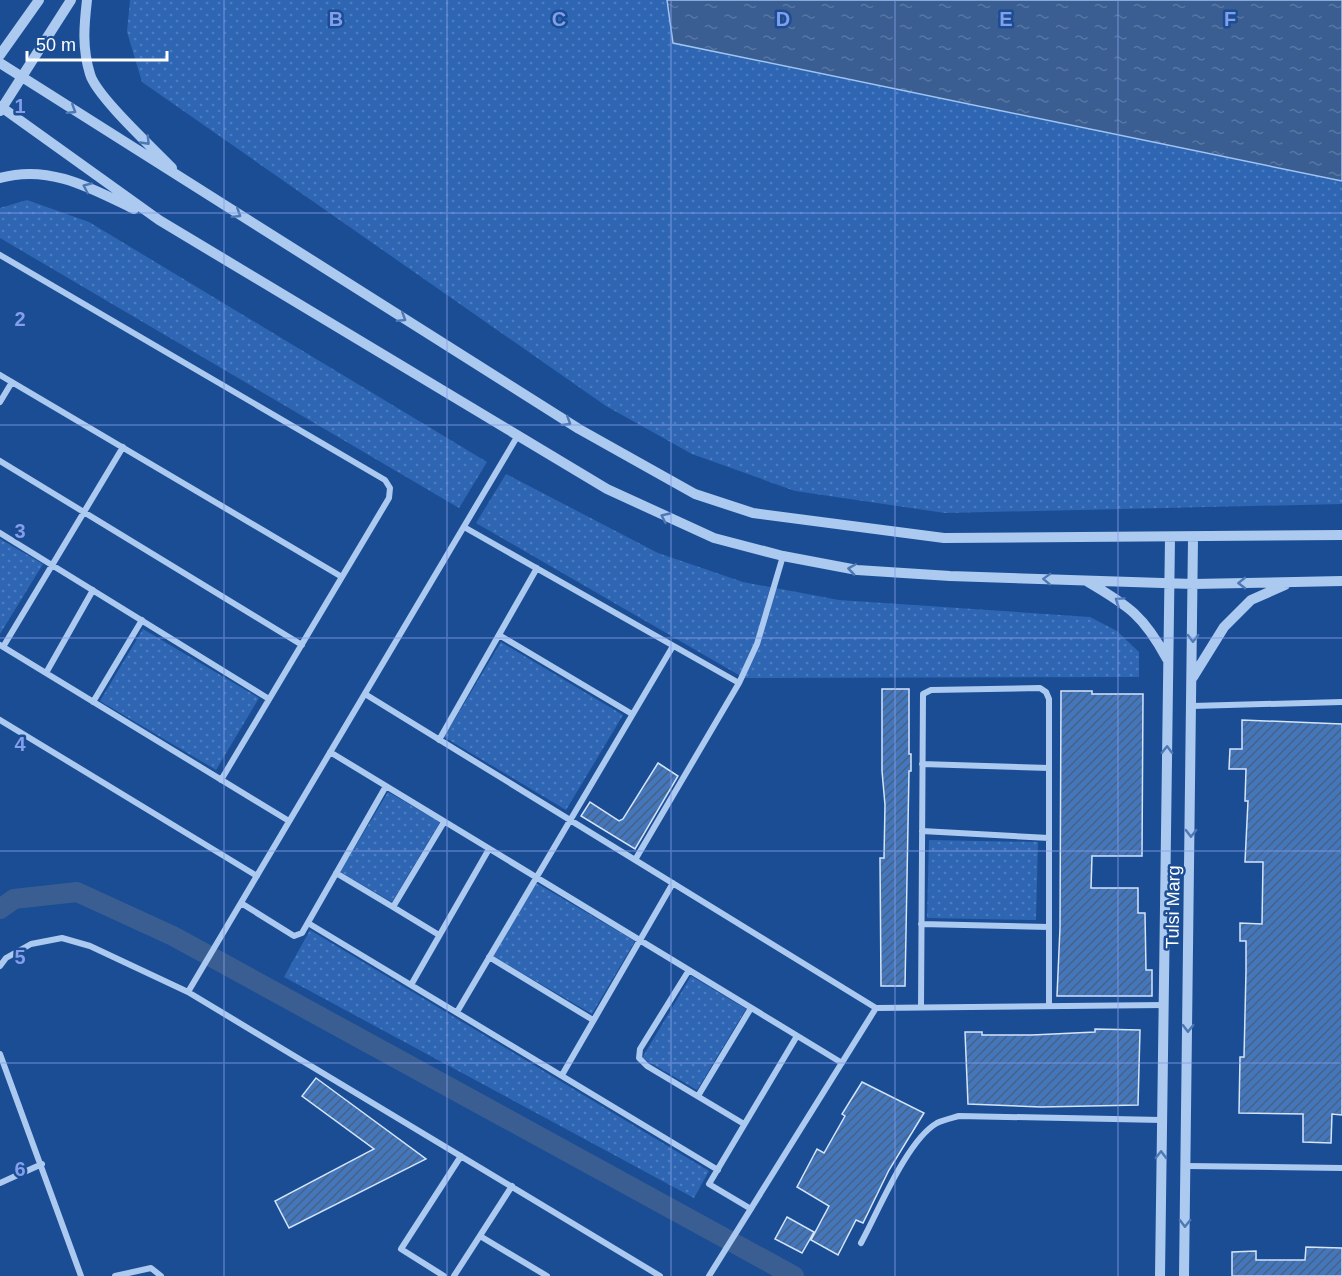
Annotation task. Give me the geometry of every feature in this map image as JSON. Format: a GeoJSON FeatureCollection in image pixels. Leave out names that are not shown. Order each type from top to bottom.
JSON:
{"type":"FeatureCollection","features":[{"type":"Feature","properties":{"kind":"street"},"geometry":{"type":"LineString","coordinates":[[0,55],[39,0]]}},
{"type":"Feature","properties":{"kind":"street"},"geometry":{"type":"LineString","coordinates":[[71,0],[1,109],[159,220],[517,437],[607,489],[666,518],[714,538],[783,556],[857,570],[1193,584],[1342,581]]}},
{"type":"Feature","properties":{"kind":"street"},"geometry":{"type":"LineString","coordinates":[[87,0],[83,39],[90,76],[114,108],[186,182]]}},
{"type":"Feature","properties":{"kind":"street"},"geometry":{"type":"LineString","coordinates":[[0,63],[579,429],[696,494],[753,513],[944,538],[1193,538],[1342,535]]}},
{"type":"Feature","properties":{"kind":"street"},"geometry":{"type":"LineString","coordinates":[[0,178],[12,175],[47,174],[80,183],[159,220]]}},
{"type":"Feature","properties":{"kind":"street"},"geometry":{"type":"LineString","coordinates":[[0,255],[385,480],[390,488],[389,498],[221,780]]}},
{"type":"Feature","properties":{"kind":"street"},"geometry":{"type":"LineString","coordinates":[[0,375],[342,577]]}},
{"type":"Feature","properties":{"kind":"street"},"geometry":{"type":"LineString","coordinates":[[0,402],[12,382]]}},
{"type":"Feature","properties":{"kind":"street"},"geometry":{"type":"LineString","coordinates":[[188,992],[517,437]]}},
{"type":"Feature","properties":{"kind":"street"},"geometry":{"type":"LineString","coordinates":[[123,447],[1,646],[289,821]]}},
{"type":"Feature","properties":{"kind":"street"},"geometry":{"type":"LineString","coordinates":[[0,461],[302,645]]}},
{"type":"Feature","properties":{"kind":"street"},"geometry":{"type":"LineString","coordinates":[[464,527],[739,683]]}},
{"type":"Feature","properties":{"kind":"street"},"geometry":{"type":"LineString","coordinates":[[0,533],[269,699]]}},
{"type":"Feature","properties":{"kind":"street","name":"Tulsi Marg"},"geometry":{"type":"LineString","coordinates":[[1160,1276],[1170,538]]}},
{"type":"Feature","properties":{"kind":"street","name":"Tulsi Marg"},"geometry":{"type":"LineString","coordinates":[[1184,1276],[1193,538]]}},
{"type":"Feature","properties":{"kind":"street"},"geometry":{"type":"LineString","coordinates":[[635,860],[739,683],[757,644],[783,556]]}},
{"type":"Feature","properties":{"kind":"street"},"geometry":{"type":"LineString","coordinates":[[439,740],[537,568]]}},
{"type":"Feature","properties":{"kind":"street"},"geometry":{"type":"LineString","coordinates":[[1085,580],[1139,616],[1153,632],[1168,662]]}},
{"type":"Feature","properties":{"kind":"street"},"geometry":{"type":"LineString","coordinates":[[1192,677],[1224,627],[1251,600],[1290,582]]}},
{"type":"Feature","properties":{"kind":"street"},"geometry":{"type":"LineString","coordinates":[[46,673],[93,590]]}},
{"type":"Feature","properties":{"kind":"street"},"geometry":{"type":"LineString","coordinates":[[93,702],[142,620]]}},
{"type":"Feature","properties":{"kind":"street"},"geometry":{"type":"LineString","coordinates":[[499,635],[632,714]]}},
{"type":"Feature","properties":{"kind":"street"},"geometry":{"type":"LineString","coordinates":[[457,1012],[568,819],[673,646]]}},
{"type":"Feature","properties":{"kind":"street"},"geometry":{"type":"LineString","coordinates":[[921,1007],[923,694],[931,690],[1040,687],[1049,699],[1049,1006]]}},
{"type":"Feature","properties":{"kind":"street"},"geometry":{"type":"LineString","coordinates":[[365,694],[876,1008],[1164,1005]]}},
{"type":"Feature","properties":{"kind":"street"},"geometry":{"type":"LineString","coordinates":[[1192,706],[1342,702]]}},
{"type":"Feature","properties":{"kind":"street"},"geometry":{"type":"LineString","coordinates":[[0,720],[257,876]]}},
{"type":"Feature","properties":{"kind":"street"},"geometry":{"type":"LineString","coordinates":[[330,752],[842,1063]]}},
{"type":"Feature","properties":{"kind":"street"},"geometry":{"type":"LineString","coordinates":[[922,764],[1049,768]]}},
{"type":"Feature","properties":{"kind":"street"},"geometry":{"type":"LineString","coordinates":[[241,903],[294,936],[302,933],[386,786]]}},
{"type":"Feature","properties":{"kind":"street"},"geometry":{"type":"LineString","coordinates":[[393,907],[444,822]]}},
{"type":"Feature","properties":{"kind":"street"},"geometry":{"type":"LineString","coordinates":[[922,831],[1049,838]]}},
{"type":"Feature","properties":{"kind":"street"},"geometry":{"type":"LineString","coordinates":[[411,985],[489,849]]}},
{"type":"Feature","properties":{"kind":"street"},"geometry":{"type":"LineString","coordinates":[[336,873],[439,935]]}},
{"type":"Feature","properties":{"kind":"street"},"geometry":{"type":"LineString","coordinates":[[562,1076],[673,883]]}},
{"type":"Feature","properties":{"kind":"street"},"geometry":{"type":"LineString","coordinates":[[308,922],[718,1170]]}},
{"type":"Feature","properties":{"kind":"street"},"geometry":{"type":"LineString","coordinates":[[921,924],[1049,927]]}},
{"type":"Feature","properties":{"kind":"street"},"geometry":{"type":"LineString","coordinates":[[0,966],[6,958],[32,944],[62,938],[90,946],[188,992],[656,1275]]}},
{"type":"Feature","properties":{"kind":"street"},"geometry":{"type":"LineString","coordinates":[[489,957],[593,1020]]}},
{"type":"Feature","properties":{"kind":"street"},"geometry":{"type":"LineString","coordinates":[[689,970],[640,1049],[639,1058],[744,1124]]}},
{"type":"Feature","properties":{"kind":"street"},"geometry":{"type":"LineString","coordinates":[[698,1096],[751,1008]]}},
{"type":"Feature","properties":{"kind":"street"},"geometry":{"type":"LineString","coordinates":[[710,1276],[876,1008]]}},
{"type":"Feature","properties":{"kind":"street"},"geometry":{"type":"LineString","coordinates":[[751,1209],[709,1184],[797,1036]]}},
{"type":"Feature","properties":{"kind":"street"},"geometry":{"type":"LineString","coordinates":[[0,1054],[81,1276]]}},
{"type":"Feature","properties":{"kind":"street"},"geometry":{"type":"LineString","coordinates":[[861,1243],[910,1151],[923,1134],[938,1123],[959,1116],[1162,1120]]}},
{"type":"Feature","properties":{"kind":"street"},"geometry":{"type":"LineString","coordinates":[[444,1276],[401,1249],[461,1156]]}},
{"type":"Feature","properties":{"kind":"street"},"geometry":{"type":"LineString","coordinates":[[0,1183],[42,1164]]}},
{"type":"Feature","properties":{"kind":"street"},"geometry":{"type":"LineString","coordinates":[[1186,1166],[1342,1168]]}},
{"type":"Feature","properties":{"kind":"street"},"geometry":{"type":"LineString","coordinates":[[454,1276],[512,1186]]}},
{"type":"Feature","properties":{"kind":"street"},"geometry":{"type":"LineString","coordinates":[[480,1236],[547,1276]]}},
{"type":"Feature","properties":{"kind":"street"},"geometry":{"type":"LineString","coordinates":[[115,1276],[151,1268],[161,1276]]}},
{"type":"Feature","properties":{"kind":"shaded area"},"geometry":{"type":"Polygon","coordinates":[[[130,0],[1342,0],[1342,504],[945,513],[795,491],[692,454],[606,406],[142,82],[127,32],[130,0]]]}},
{"type":"Feature","properties":{"kind":"shaded area"},"geometry":{"type":"Polygon","coordinates":[[[27,200],[89,222],[487,462],[459,508],[0,238],[0,208],[27,200]]]}},
{"type":"Feature","properties":{"kind":"shaded area"},"geometry":{"type":"Polygon","coordinates":[[[506,474],[658,553],[743,582],[839,600],[1090,617],[1117,631],[1139,652],[1139,677],[744,678],[476,523],[506,474]]]}},
{"type":"Feature","properties":{"kind":"shaded area"},"geometry":{"type":"Polygon","coordinates":[[[0,539],[43,564],[0,634],[0,539]]]}},
{"type":"Feature","properties":{"kind":"shaded area"},"geometry":{"type":"Polygon","coordinates":[[[143,629],[259,698],[216,770],[100,701],[143,629]]]}},
{"type":"Feature","properties":{"kind":"shaded area"},"geometry":{"type":"Polygon","coordinates":[[[501,642],[623,715],[566,810],[444,737],[501,642]]]}},
{"type":"Feature","properties":{"kind":"shaded area"},"geometry":{"type":"Polygon","coordinates":[[[388,792],[440,822],[392,902],[340,872],[388,792]]]}},
{"type":"Feature","properties":{"kind":"shaded area"},"geometry":{"type":"Polygon","coordinates":[[[929,840],[1038,842],[1036,920],[927,918],[929,840]]]}},
{"type":"Feature","properties":{"kind":"shaded area"},"geometry":{"type":"Polygon","coordinates":[[[536,883],[635,941],[592,1014],[493,956],[536,883]]]}},
{"type":"Feature","properties":{"kind":"shaded area"},"geometry":{"type":"Polygon","coordinates":[[[310,930],[709,1171],[694,1198],[284,977],[310,930]]]}},
{"type":"Feature","properties":{"kind":"shaded area"},"geometry":{"type":"Polygon","coordinates":[[[691,976],[746,1009],[697,1090],[642,1058],[691,976]]]}},
{"type":"Feature","properties":{"kind":"water"},"geometry":{"type":"Polygon","coordinates":[[[667,0],[1342,0],[1342,181],[673,43],[667,0]]]}},
{"type":"Feature","properties":{"kind":"building"},"geometry":{"type":"Polygon","coordinates":[[[882,689],[909,689],[911,771],[909,771],[905,986],[881,986],[880,858],[884,858],[885,805],[882,771],[882,689]]]}},
{"type":"Feature","properties":{"kind":"building"},"geometry":{"type":"Polygon","coordinates":[[[1061,691],[1092,691],[1092,694],[1143,694],[1142,856],[1092,856],[1091,888],[1138,888],[1138,913],[1145,913],[1146,970],[1152,970],[1152,996],[1057,996],[1060,928],[1061,691]]]}},
{"type":"Feature","properties":{"kind":"building"},"geometry":{"type":"Polygon","coordinates":[[[1242,720],[1342,724],[1342,1115],[1332,1114],[1331,1143],[1303,1142],[1303,1114],[1239,1113],[1240,1057],[1244,1057],[1246,971],[1246,941],[1240,941],[1240,923],[1262,924],[1263,862],[1245,862],[1248,801],[1245,801],[1246,769],[1229,769],[1230,749],[1242,749],[1242,720]]]}},
{"type":"Feature","properties":{"kind":"building"},"geometry":{"type":"Polygon","coordinates":[[[658,763],[678,776],[635,849],[581,816],[590,802],[619,821],[623,819],[658,763]]]}},
{"type":"Feature","properties":{"kind":"building"},"geometry":{"type":"Polygon","coordinates":[[[1095,1029],[1140,1030],[1138,1105],[1041,1107],[968,1104],[965,1032],[982,1032],[982,1035],[1032,1035],[1095,1032],[1095,1029]]]}},
{"type":"Feature","properties":{"kind":"building"},"geometry":{"type":"Polygon","coordinates":[[[316,1078],[426,1159],[289,1228],[275,1201],[374,1149],[302,1096],[316,1078]]]}},
{"type":"Feature","properties":{"kind":"building"},"geometry":{"type":"Polygon","coordinates":[[[862,1082],[924,1113],[889,1170],[863,1223],[856,1220],[838,1255],[811,1240],[829,1206],[797,1187],[817,1149],[824,1153],[845,1116],[842,1114],[862,1082]]]}},
{"type":"Feature","properties":{"kind":"building"},"geometry":{"type":"Polygon","coordinates":[[[787,1217],[814,1232],[802,1253],[775,1239],[787,1217]]]}},
{"type":"Feature","properties":{"kind":"building"},"geometry":{"type":"Polygon","coordinates":[[[1306,1247],[1342,1248],[1342,1276],[1232,1276],[1232,1252],[1256,1251],[1256,1260],[1305,1260],[1306,1247]]]}},
{"type":"Feature","properties":{"kind":"waterway"},"geometry":{"type":"LineString","coordinates":[[0,909],[14,899],[77,892],[173,936],[794,1276]]}}]}
